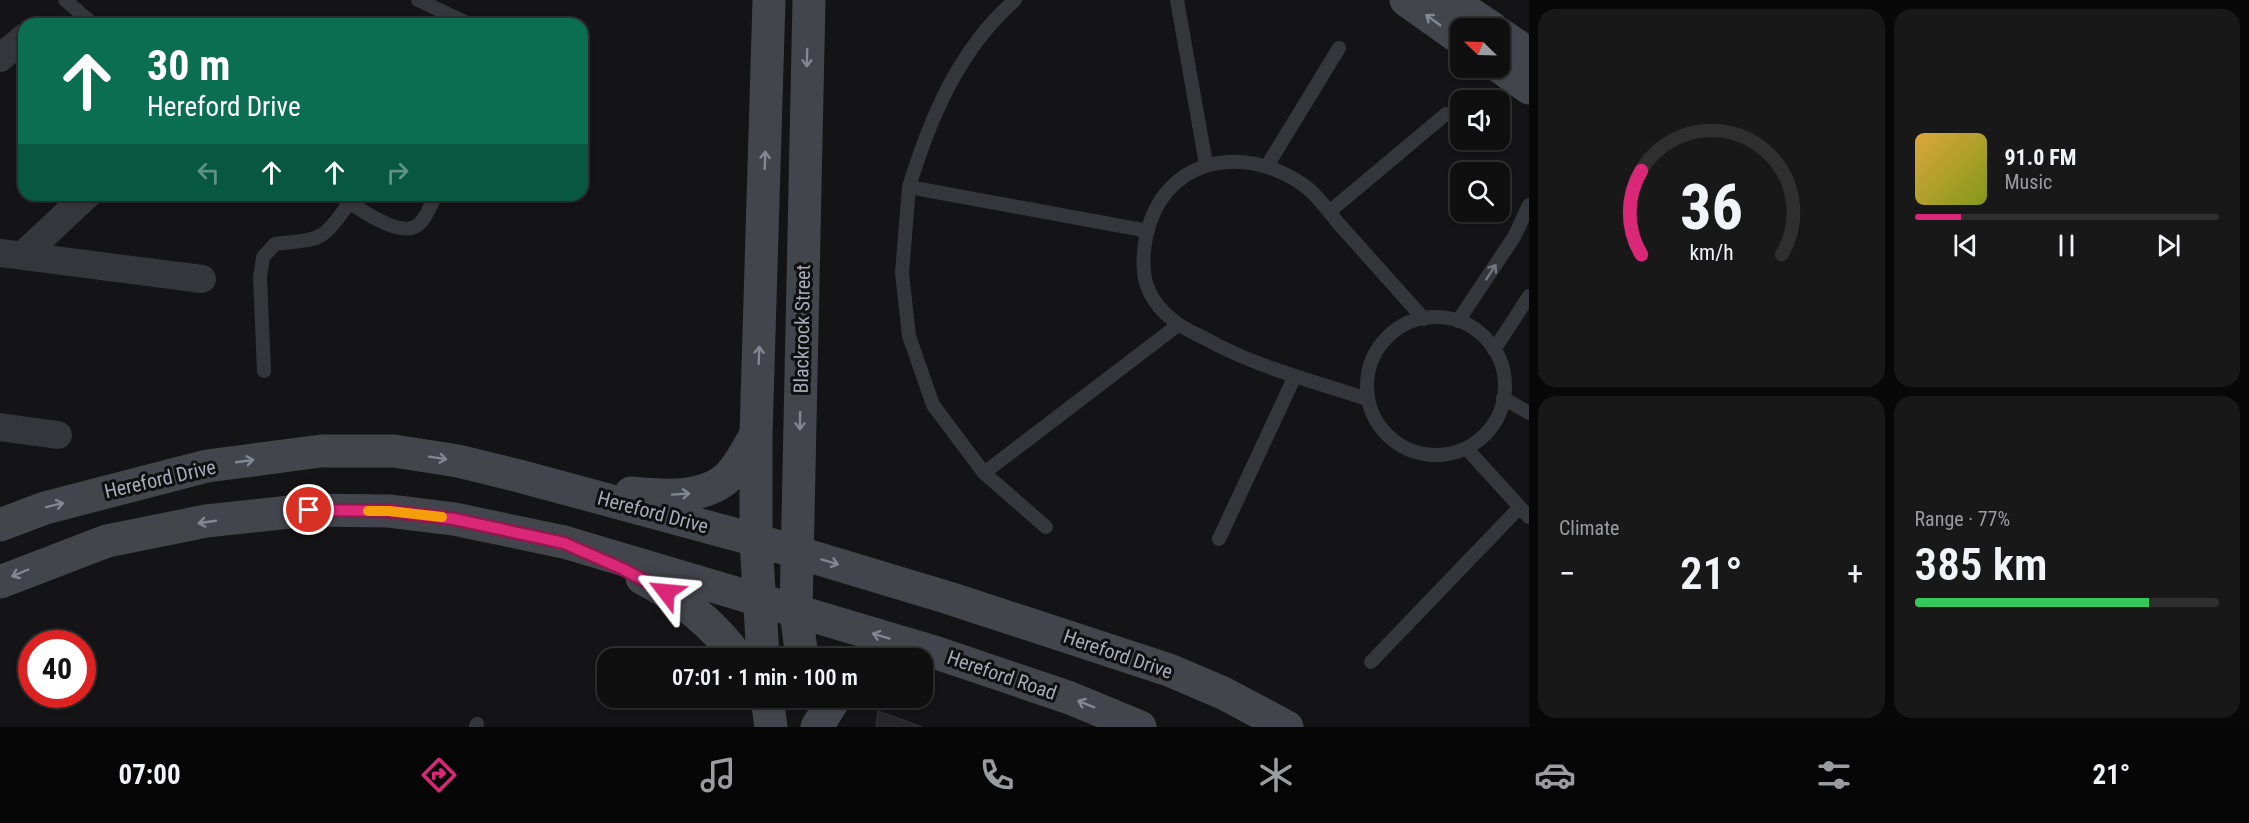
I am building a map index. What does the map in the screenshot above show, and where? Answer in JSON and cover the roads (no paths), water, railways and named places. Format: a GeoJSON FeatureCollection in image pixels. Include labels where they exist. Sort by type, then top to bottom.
{"type":"FeatureCollection","features":[{"type":"Feature","properties":{"kind":"street"},"geometry":{"type":"LineString","coordinates":[[762,648],[756,540],[756,434],[769,0]]}},
{"type":"Feature","properties":{"kind":"street","name":"Blackrock Street"},"geometry":{"type":"LineString","coordinates":[[801,648],[796,611],[808,0]]}},
{"type":"Feature","properties":{"kind":"street"},"geometry":{"type":"LineString","coordinates":[[1406,0],[1450,31]]}},
{"type":"Feature","properties":{"kind":"street"},"geometry":{"type":"LineString","coordinates":[[1450,0],[1477,18]]}},
{"type":"Feature","properties":{"kind":"street"},"geometry":{"type":"LineString","coordinates":[[1510,41],[1529,54]]}},
{"type":"Feature","properties":{"kind":"street"},"geometry":{"type":"LineString","coordinates":[[0,58],[18,43]]}},
{"type":"Feature","properties":{"kind":"street"},"geometry":{"type":"LineString","coordinates":[[1510,74],[1529,88]]}},
{"type":"Feature","properties":{"kind":"street"},"geometry":{"type":"LineString","coordinates":[[11,254],[79,201]]}},
{"type":"Feature","properties":{"kind":"street"},"geometry":{"type":"LineString","coordinates":[[11,254],[202,279]]}},
{"type":"Feature","properties":{"kind":"street"},"geometry":{"type":"LineString","coordinates":[[0,427],[58,435]]}},
{"type":"Feature","properties":{"kind":"street"},"geometry":{"type":"LineString","coordinates":[[519,476],[655,495],[698,492],[716,487],[730,475],[756,434]]}},
{"type":"Feature","properties":{"kind":"street","name":"Hereford Drive"},"geometry":{"type":"LineString","coordinates":[[0,525],[45,508],[207,466],[321,451],[394,451],[458,461],[797,552],[1169,670],[1223,693],[1287,727]]}},
{"type":"Feature","properties":{"kind":"street"},"geometry":{"type":"LineString","coordinates":[[0,582],[107,541],[206,521],[309,510],[389,511],[444,518],[564,543],[758,599]]}},
{"type":"Feature","properties":{"kind":"street"},"geometry":{"type":"LineString","coordinates":[[564,543],[633,574],[678,599],[716,629],[730,648]]}},
{"type":"Feature","properties":{"kind":"street","name":"Hereford Road"},"geometry":{"type":"LineString","coordinates":[[758,599],[897,648]]}},
{"type":"Feature","properties":{"kind":"street","name":"Hereford Road"},"geometry":{"type":"LineString","coordinates":[[933,660],[1070,698],[1140,727]]}},
{"type":"Feature","properties":{"kind":"street"},"geometry":{"type":"LineString","coordinates":[[808,708],[811,727]]}},
{"type":"Feature","properties":{"kind":"street"},"geometry":{"type":"LineString","coordinates":[[818,727],[829,708]]}},
{"type":"Feature","properties":{"kind":"lane"},"geometry":{"type":"LineString","coordinates":[[65,0],[86,18]]}},
{"type":"Feature","properties":{"kind":"lane"},"geometry":{"type":"LineString","coordinates":[[418,0],[444,18]]}},
{"type":"Feature","properties":{"kind":"lane"},"geometry":{"type":"LineString","coordinates":[[1015,0],[982,36],[948,85],[924,138],[909,187],[902,273],[909,336],[933,405],[984,473],[1046,527]]}},
{"type":"Feature","properties":{"kind":"lane"},"geometry":{"type":"LineString","coordinates":[[1177,0],[1206,164]]}},
{"type":"Feature","properties":{"kind":"lane"},"geometry":{"type":"LineString","coordinates":[[1267,166],[1339,48]]}},
{"type":"Feature","properties":{"kind":"lane"},"geometry":{"type":"LineString","coordinates":[[1329,212],[1446,114]]}},
{"type":"Feature","properties":{"kind":"lane"},"geometry":{"type":"LineString","coordinates":[[1367,399],[1233,354],[1178,325],[1158,305],[1144,283],[1142,261],[1156,206],[1169,188],[1206,164],[1244,162],[1267,166],[1303,184],[1424,319]]}},
{"type":"Feature","properties":{"kind":"lane"},"geometry":{"type":"LineString","coordinates":[[909,187],[1148,231]]}},
{"type":"Feature","properties":{"kind":"lane"},"geometry":{"type":"LineString","coordinates":[[264,370],[260,277],[263,257],[275,244],[315,240],[328,233],[349,201]]}},
{"type":"Feature","properties":{"kind":"lane"},"geometry":{"type":"LineString","coordinates":[[352,201],[396,228],[409,230],[419,224],[432,201]]}},
{"type":"Feature","properties":{"kind":"lane"},"geometry":{"type":"LineString","coordinates":[[1458,321],[1514,237],[1529,205]]}},
{"type":"Feature","properties":{"kind":"lane"},"geometry":{"type":"LineString","coordinates":[[1494,350],[1529,296]]}},
{"type":"Feature","properties":{"kind":"lane"},"geometry":{"type":"LineString","coordinates":[[1435,317],[1458,321],[1479,332],[1494,350],[1503,370],[1503,398],[1499,413],[1488,432],[1466,448],[1451,454],[1429,456],[1408,450],[1389,438],[1376,421],[1367,399],[1368,375],[1375,352],[1390,334],[1411,321],[1424,319],[1435,317]]}},
{"type":"Feature","properties":{"kind":"lane"},"geometry":{"type":"LineString","coordinates":[[984,473],[1178,325]]}},
{"type":"Feature","properties":{"kind":"lane"},"geometry":{"type":"LineString","coordinates":[[1219,538],[1295,376]]}},
{"type":"Feature","properties":{"kind":"lane"},"geometry":{"type":"LineString","coordinates":[[1503,398],[1529,413]]}},
{"type":"Feature","properties":{"kind":"lane"},"geometry":{"type":"LineString","coordinates":[[1371,662],[1524,512],[1466,448]]}}]}
